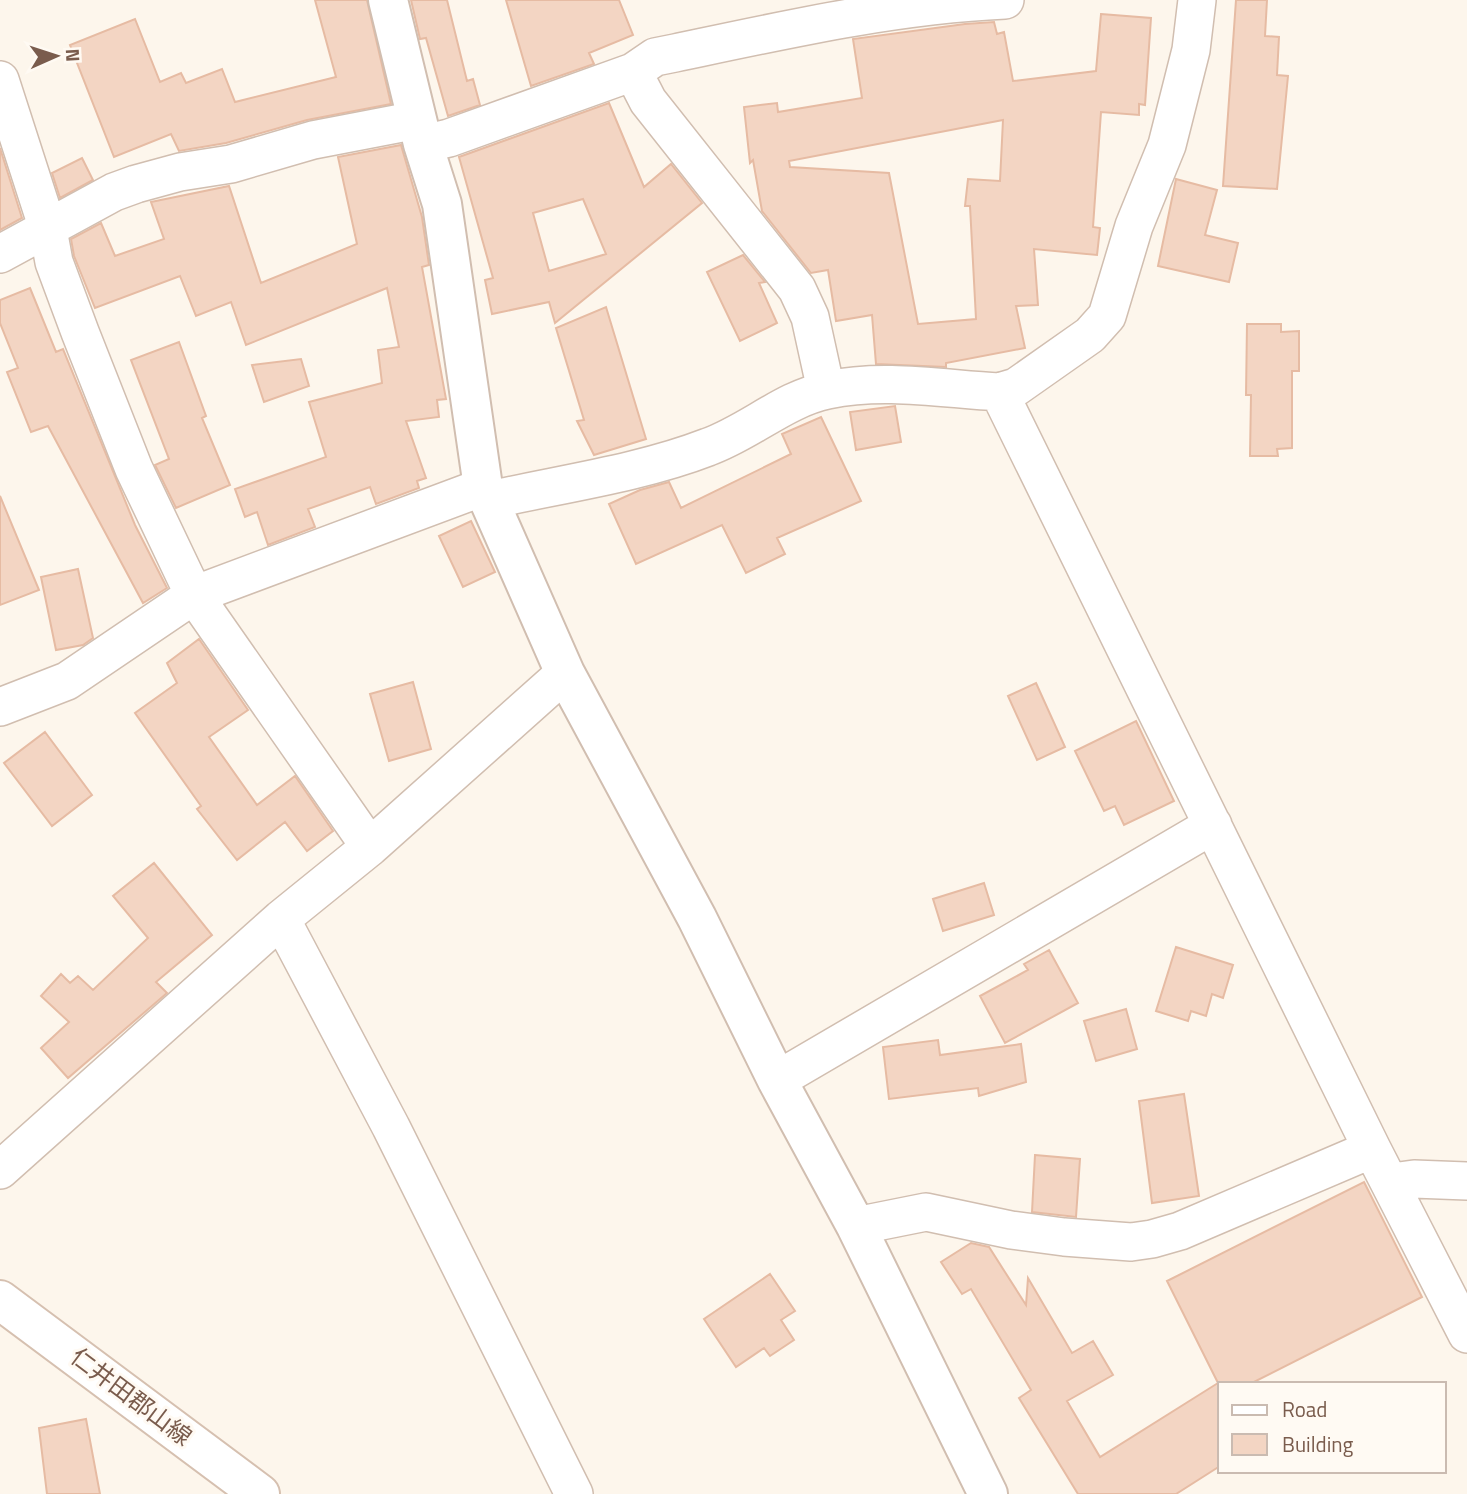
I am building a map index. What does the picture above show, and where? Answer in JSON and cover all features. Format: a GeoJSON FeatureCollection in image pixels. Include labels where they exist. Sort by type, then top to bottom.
{"type":"FeatureCollection","features":[{"type":"Feature","properties":{"kind":"street"},"geometry":{"type":"LineString","coordinates":[[388,0],[420,132],[442,204],[487,493],[565,673],[697,918],[777,1080],[856,1226],[988,1494]]}},
{"type":"Feature","properties":{"kind":"street"},"geometry":{"type":"LineString","coordinates":[[0,254],[114,192],[148,181],[231,164],[313,140],[420,132],[449,138],[633,72],[656,57],[675,52],[808,25],[951,1],[1005,0]]}},
{"type":"Feature","properties":{"kind":"street"},"geometry":{"type":"LineString","coordinates":[[0,707],[67,681],[194,595],[487,493],[693,453],[725,441],[804,397],[827,390],[879,384],[999,392],[1016,387],[1090,335],[1107,316],[1135,226],[1167,145],[1191,50],[1197,0]]}},
{"type":"Feature","properties":{"kind":"street"},"geometry":{"type":"LineString","coordinates":[[633,72],[648,101],[797,289],[810,317],[827,390]]}},
{"type":"Feature","properties":{"kind":"street"},"geometry":{"type":"LineString","coordinates":[[0,80],[48,229],[54,262],[89,357],[134,469],[194,595],[370,847]]}},
{"type":"Feature","properties":{"kind":"street"},"geometry":{"type":"LineString","coordinates":[[999,392],[1372,1149],[1392,1182],[1467,1334]]}},
{"type":"Feature","properties":{"kind":"street"},"geometry":{"type":"LineString","coordinates":[[0,1170],[281,919],[370,847],[565,673]]}},
{"type":"Feature","properties":{"kind":"street"},"geometry":{"type":"LineString","coordinates":[[777,1080],[1213,825]]}},
{"type":"Feature","properties":{"kind":"street"},"geometry":{"type":"LineString","coordinates":[[281,919],[391,1127],[574,1494]]}},
{"type":"Feature","properties":{"kind":"street"},"geometry":{"type":"LineString","coordinates":[[856,1226],[926,1212],[1045,1235],[1152,1240],[1180,1231],[1372,1149]]}},
{"type":"Feature","properties":{"kind":"street"},"geometry":{"type":"LineString","coordinates":[[1392,1182],[1414,1179],[1467,1181]]}},
{"type":"Feature","properties":{"kind":"street","name":"仁井田郡山線"},"geometry":{"type":"LineString","coordinates":[[0,1300],[260,1494]]}},
{"type":"Feature","properties":{"kind":"building"},"geometry":{"type":"Polygon","coordinates":[[[315,0],[367,0],[391,104],[307,120],[226,143],[179,151],[171,134],[114,157],[70,45],[135,19],[160,82],[181,73],[186,83],[222,69],[235,102],[336,77],[315,0]]]}},
{"type":"Feature","properties":{"kind":"building"},"geometry":{"type":"Polygon","coordinates":[[[411,0],[447,0],[467,81],[473,79],[480,105],[448,116],[426,38],[420,39],[411,0]]]}},
{"type":"Feature","properties":{"kind":"building"},"geometry":{"type":"Polygon","coordinates":[[[506,0],[619,0],[633,35],[589,53],[594,64],[531,86],[506,0]]]}},
{"type":"Feature","properties":{"kind":"building"},"geometry":{"type":"Polygon","coordinates":[[[1236,0],[1267,0],[1265,36],[1279,37],[1277,75],[1288,76],[1277,189],[1223,186],[1236,0]]]}},
{"type":"Feature","properties":{"kind":"building"},"geometry":{"type":"Polygon","coordinates":[[[1101,14],[1151,18],[1145,105],[1139,104],[1139,115],[1101,112],[1093,227],[1100,228],[1097,255],[1034,249],[1038,305],[1016,306],[1025,348],[946,363],[946,367],[876,364],[872,315],[836,321],[828,270],[811,273],[762,211],[753,160],[750,163],[744,107],[777,103],[778,112],[862,98],[853,39],[965,24],[994,22],[997,34],[1004,32],[1013,81],[1096,71],[1101,14]],[[1003,120],[789,161],[790,167],[889,173],[918,324],[976,319],[970,206],[965,206],[968,179],[1000,181],[1003,120]]]}},
{"type":"Feature","properties":{"kind":"building"},"geometry":{"type":"Polygon","coordinates":[[[609,103],[644,187],[671,164],[702,203],[555,323],[549,302],[492,314],[485,280],[493,278],[459,157],[609,103]],[[583,199],[533,213],[549,271],[606,254],[583,199]]]}},
{"type":"Feature","properties":{"kind":"building"},"geometry":{"type":"Polygon","coordinates":[[[401,145],[422,217],[429,265],[422,267],[446,399],[437,400],[439,417],[406,421],[426,478],[417,481],[419,488],[376,504],[370,487],[308,509],[315,527],[268,545],[257,512],[245,517],[235,489],[326,457],[309,402],[382,383],[378,350],[399,347],[387,288],[246,345],[231,302],[196,316],[180,276],[95,308],[74,256],[71,239],[101,223],[115,256],[164,239],[151,202],[229,186],[261,283],[357,244],[338,157],[401,145]]]}},
{"type":"Feature","properties":{"kind":"building"},"geometry":{"type":"Polygon","coordinates":[[[0,148],[22,218],[0,230],[0,148]]]}},
{"type":"Feature","properties":{"kind":"building"},"geometry":{"type":"Polygon","coordinates":[[[82,158],[93,180],[60,198],[52,173],[82,158]]]}},
{"type":"Feature","properties":{"kind":"building"},"geometry":{"type":"Polygon","coordinates":[[[1176,179],[1217,190],[1205,235],[1238,243],[1229,282],[1158,266],[1176,179]]]}},
{"type":"Feature","properties":{"kind":"building"},"geometry":{"type":"Polygon","coordinates":[[[743,255],[765,282],[759,283],[777,323],[740,341],[707,272],[743,255]]]}},
{"type":"Feature","properties":{"kind":"building"},"geometry":{"type":"Polygon","coordinates":[[[30,288],[56,352],[63,349],[135,525],[167,588],[143,603],[48,426],[31,432],[7,372],[18,368],[0,323],[0,300],[30,288]]]}},
{"type":"Feature","properties":{"kind":"building"},"geometry":{"type":"Polygon","coordinates":[[[606,307],[646,439],[594,455],[577,421],[584,420],[556,328],[606,307]]]}},
{"type":"Feature","properties":{"kind":"building"},"geometry":{"type":"Polygon","coordinates":[[[1247,324],[1281,324],[1281,332],[1299,331],[1299,371],[1292,371],[1292,448],[1277,449],[1278,456],[1250,456],[1251,395],[1246,395],[1247,324]]]}},
{"type":"Feature","properties":{"kind":"building"},"geometry":{"type":"Polygon","coordinates":[[[179,342],[206,416],[202,418],[230,485],[176,508],[155,465],[169,459],[131,360],[179,342]]]}},
{"type":"Feature","properties":{"kind":"building"},"geometry":{"type":"Polygon","coordinates":[[[301,359],[309,386],[264,402],[252,365],[301,359]]]}},
{"type":"Feature","properties":{"kind":"building"},"geometry":{"type":"Polygon","coordinates":[[[895,406],[901,442],[856,450],[850,412],[895,406]]]}},
{"type":"Feature","properties":{"kind":"building"},"geometry":{"type":"Polygon","coordinates":[[[821,417],[861,501],[777,538],[785,554],[746,573],[722,525],[636,564],[609,504],[640,490],[669,482],[681,508],[791,454],[782,434],[821,417]]]}},
{"type":"Feature","properties":{"kind":"building"},"geometry":{"type":"Polygon","coordinates":[[[0,496],[39,590],[0,605],[0,496]]]}},
{"type":"Feature","properties":{"kind":"building"},"geometry":{"type":"Polygon","coordinates":[[[471,521],[495,572],[463,587],[439,536],[471,521]]]}},
{"type":"Feature","properties":{"kind":"building"},"geometry":{"type":"Polygon","coordinates":[[[78,569],[93,638],[83,645],[56,650],[41,577],[78,569]]]}},
{"type":"Feature","properties":{"kind":"building"},"geometry":{"type":"Polygon","coordinates":[[[199,639],[248,710],[209,737],[257,805],[295,776],[333,831],[307,851],[285,822],[237,860],[197,809],[201,806],[135,713],[177,683],[167,663],[199,639]]]}},
{"type":"Feature","properties":{"kind":"building"},"geometry":{"type":"Polygon","coordinates":[[[413,682],[431,749],[389,761],[370,694],[413,682]]]}},
{"type":"Feature","properties":{"kind":"building"},"geometry":{"type":"Polygon","coordinates":[[[1036,683],[1065,747],[1037,760],[1008,696],[1036,683]]]}},
{"type":"Feature","properties":{"kind":"building"},"geometry":{"type":"Polygon","coordinates":[[[1136,721],[1174,801],[1124,825],[1115,806],[1104,811],[1075,751],[1136,721]]]}},
{"type":"Feature","properties":{"kind":"building"},"geometry":{"type":"Polygon","coordinates":[[[45,732],[92,795],[52,826],[4,763],[45,732]]]}},
{"type":"Feature","properties":{"kind":"building"},"geometry":{"type":"Polygon","coordinates":[[[154,863],[212,935],[156,982],[167,993],[68,1078],[41,1048],[69,1022],[41,996],[61,974],[70,983],[78,976],[93,990],[148,938],[113,896],[154,863]]]}},
{"type":"Feature","properties":{"kind":"building"},"geometry":{"type":"Polygon","coordinates":[[[984,883],[994,915],[943,931],[933,899],[984,883]]]}},
{"type":"Feature","properties":{"kind":"building"},"geometry":{"type":"Polygon","coordinates":[[[1176,947],[1233,965],[1223,998],[1212,994],[1206,1016],[1191,1011],[1188,1021],[1156,1011],[1176,947]]]}},
{"type":"Feature","properties":{"kind":"building"},"geometry":{"type":"Polygon","coordinates":[[[1049,950],[1078,1003],[1005,1043],[980,996],[1028,970],[1024,964],[1049,950]]]}},
{"type":"Feature","properties":{"kind":"building"},"geometry":{"type":"Polygon","coordinates":[[[1126,1009],[1137,1049],[1096,1061],[1084,1021],[1126,1009]]]}},
{"type":"Feature","properties":{"kind":"building"},"geometry":{"type":"Polygon","coordinates":[[[938,1040],[940,1055],[1021,1044],[1026,1082],[979,1096],[978,1088],[889,1099],[883,1047],[938,1040]]]}},
{"type":"Feature","properties":{"kind":"building"},"geometry":{"type":"Polygon","coordinates":[[[1184,1094],[1199,1196],[1152,1203],[1139,1101],[1184,1094]]]}},
{"type":"Feature","properties":{"kind":"building"},"geometry":{"type":"Polygon","coordinates":[[[1035,1155],[1080,1159],[1076,1217],[1032,1212],[1035,1155]]]}},
{"type":"Feature","properties":{"kind":"building"},"geometry":{"type":"Polygon","coordinates":[[[1364,1182],[1422,1297],[1254,1382],[1218,1383],[1167,1281],[1364,1182]]]}},
{"type":"Feature","properties":{"kind":"building"},"geometry":{"type":"Polygon","coordinates":[[[971,1243],[989,1247],[1026,1305],[1028,1278],[1072,1353],[1093,1341],[1113,1375],[1067,1401],[1100,1457],[1218,1383],[1218,1467],[1176,1494],[1078,1494],[1019,1398],[1031,1390],[971,1289],[962,1294],[941,1262],[971,1243]]]}},
{"type":"Feature","properties":{"kind":"building"},"geometry":{"type":"Polygon","coordinates":[[[770,1274],[795,1311],[781,1320],[794,1340],[770,1356],[764,1348],[736,1367],[704,1319],[770,1274]]]}},
{"type":"Feature","properties":{"kind":"building"},"geometry":{"type":"Polygon","coordinates":[[[86,1419],[100,1494],[47,1494],[39,1428],[86,1419]]]}}]}
